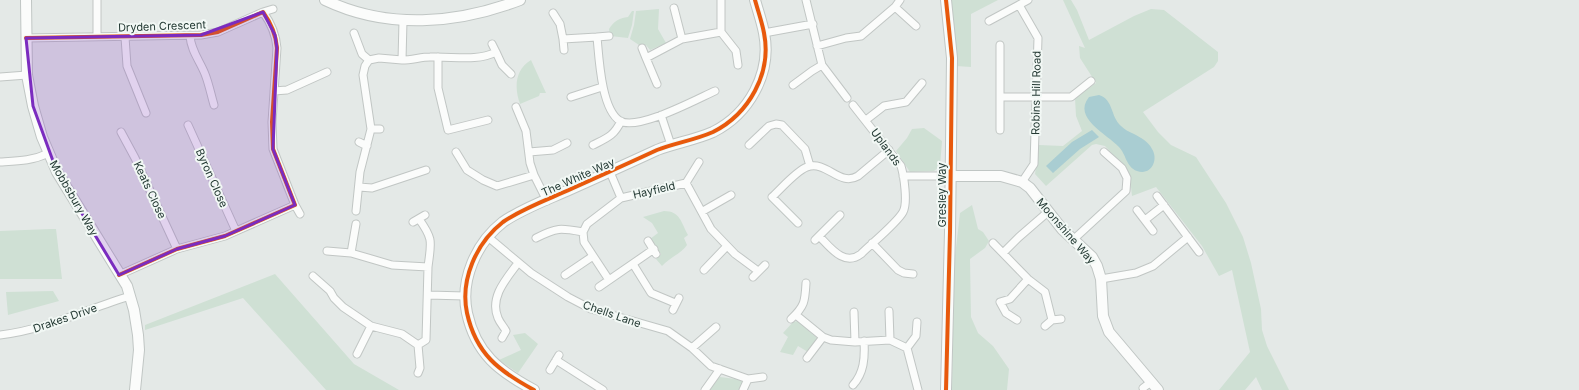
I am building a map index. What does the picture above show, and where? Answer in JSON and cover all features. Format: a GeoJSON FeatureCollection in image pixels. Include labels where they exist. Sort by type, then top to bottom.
{"type":"FeatureCollection","features":[{"type":"Feature","properties":{"kind":"street","name":"Mobbsbury Way"},"geometry":{"type":"LineString","coordinates":[[26,0],[27,75],[33,106],[57,172],[127,286],[138,330],[139,350],[135,390]]}},
{"type":"Feature","properties":{"kind":"street"},"geometry":{"type":"LineString","coordinates":[[96,0],[96,37]]}},
{"type":"Feature","properties":{"kind":"street"},"geometry":{"type":"LineString","coordinates":[[327,0],[358,12],[402,21],[435,21],[475,14],[520,0]]}},
{"type":"Feature","properties":{"kind":"street"},"geometry":{"type":"LineString","coordinates":[[721,0],[721,32],[736,51],[738,65]]}},
{"type":"Feature","properties":{"kind":"street","name":"The White Way"},"geometry":{"type":"LineString","coordinates":[[532,390],[498,367],[484,352],[474,336],[470,324],[465,296],[468,274],[479,248],[496,229],[510,218],[547,200],[672,145],[714,131],[727,123],[741,111],[758,88],[763,69],[765,47],[764,33],[755,0]]}},
{"type":"Feature","properties":{"kind":"street"},"geometry":{"type":"LineString","coordinates":[[806,0],[822,65],[847,98]]}},
{"type":"Feature","properties":{"kind":"street"},"geometry":{"type":"LineString","coordinates":[[817,46],[846,38],[861,36],[900,0]]}},
{"type":"Feature","properties":{"kind":"street","name":"Gresley Way"},"geometry":{"type":"LineString","coordinates":[[946,0],[952,58],[946,390]]}},
{"type":"Feature","properties":{"kind":"street"},"geometry":{"type":"LineString","coordinates":[[990,21],[1028,0]]}},
{"type":"Feature","properties":{"kind":"street","name":"Robins Hill Road"},"geometry":{"type":"LineString","coordinates":[[1019,5],[1038,38],[1034,164],[1022,182]]}},
{"type":"Feature","properties":{"kind":"street"},"geometry":{"type":"LineString","coordinates":[[895,6],[916,26]]}},
{"type":"Feature","properties":{"kind":"street"},"geometry":{"type":"LineString","coordinates":[[674,8],[682,39]]}},
{"type":"Feature","properties":{"kind":"street","name":"Dryden Crescent"},"geometry":{"type":"LineString","coordinates":[[26,38],[190,36],[218,32],[273,9]]}},
{"type":"Feature","properties":{"kind":"street"},"geometry":{"type":"LineString","coordinates":[[263,12],[268,19],[276,40],[272,122],[273,149],[300,214]]}},
{"type":"Feature","properties":{"kind":"street"},"geometry":{"type":"LineString","coordinates":[[553,13],[560,24],[564,50]]}},
{"type":"Feature","properties":{"kind":"street"},"geometry":{"type":"LineString","coordinates":[[402,21],[402,60]]}},
{"type":"Feature","properties":{"kind":"street"},"geometry":{"type":"LineString","coordinates":[[764,33],[813,24]]}},
{"type":"Feature","properties":{"kind":"street"},"geometry":{"type":"LineString","coordinates":[[646,58],[682,39],[721,32]]}},
{"type":"Feature","properties":{"kind":"street"},"geometry":{"type":"LineString","coordinates":[[354,33],[362,54],[369,60]]}},
{"type":"Feature","properties":{"kind":"street"},"geometry":{"type":"LineString","coordinates":[[190,36],[194,51],[205,74],[214,105]]}},
{"type":"Feature","properties":{"kind":"street"},"geometry":{"type":"LineString","coordinates":[[563,39],[609,36]]}},
{"type":"Feature","properties":{"kind":"street"},"geometry":{"type":"LineString","coordinates":[[125,37],[126,66],[146,113]]}},
{"type":"Feature","properties":{"kind":"street"},"geometry":{"type":"LineString","coordinates":[[596,37],[602,87],[613,113],[621,121],[627,123],[636,122],[661,115],[715,91]]}},
{"type":"Feature","properties":{"kind":"street"},"geometry":{"type":"LineString","coordinates":[[492,44],[502,65],[511,74]]}},
{"type":"Feature","properties":{"kind":"street"},"geometry":{"type":"LineString","coordinates":[[1000,44],[1000,130]]}},
{"type":"Feature","properties":{"kind":"street"},"geometry":{"type":"LineString","coordinates":[[642,48],[657,84]]}},
{"type":"Feature","properties":{"kind":"street"},"geometry":{"type":"LineString","coordinates":[[356,211],[360,172],[371,129],[363,75],[365,66],[369,60],[379,58],[412,60],[430,57],[479,58],[496,52]]}},
{"type":"Feature","properties":{"kind":"street"},"geometry":{"type":"LineString","coordinates":[[438,57],[438,88],[448,130],[488,120]]}},
{"type":"Feature","properties":{"kind":"street"},"geometry":{"type":"LineString","coordinates":[[793,85],[822,65]]}},
{"type":"Feature","properties":{"kind":"street"},"geometry":{"type":"LineString","coordinates":[[274,91],[287,90],[327,72]]}},
{"type":"Feature","properties":{"kind":"street"},"geometry":{"type":"LineString","coordinates":[[0,77],[27,75]]}},
{"type":"Feature","properties":{"kind":"street"},"geometry":{"type":"LineString","coordinates":[[1000,97],[1071,97],[1091,82]]}},
{"type":"Feature","properties":{"kind":"street","name":"Uplands"},"geometry":{"type":"LineString","coordinates":[[866,120],[884,106],[906,102],[919,93],[922,83]]}},
{"type":"Feature","properties":{"kind":"street"},"geometry":{"type":"LineString","coordinates":[[571,97],[602,87]]}},
{"type":"Feature","properties":{"kind":"street","name":"Uplands"},"geometry":{"type":"LineString","coordinates":[[840,215],[817,238],[838,255],[848,258],[858,256],[904,211],[904,176],[901,166],[853,105]]}},
{"type":"Feature","properties":{"kind":"street"},"geometry":{"type":"LineString","coordinates":[[516,107],[526,131],[534,175],[547,200]]}},
{"type":"Feature","properties":{"kind":"street"},"geometry":{"type":"LineString","coordinates":[[661,115],[672,145]]}},
{"type":"Feature","properties":{"kind":"street"},"geometry":{"type":"LineString","coordinates":[[593,145],[611,136],[616,131],[621,121]]}},
{"type":"Feature","properties":{"kind":"street"},"geometry":{"type":"LineString","coordinates":[[749,145],[769,126],[776,124],[782,126],[805,149],[810,166]]}},
{"type":"Feature","properties":{"kind":"street","name":"Byron Close"},"geometry":{"type":"LineString","coordinates":[[188,125],[236,231]]}},
{"type":"Feature","properties":{"kind":"street"},"geometry":{"type":"LineString","coordinates":[[371,129],[380,128]]}},
{"type":"Feature","properties":{"kind":"street","name":"Keats Close"},"geometry":{"type":"LineString","coordinates":[[121,132],[135,158],[177,249]]}},
{"type":"Feature","properties":{"kind":"street"},"geometry":{"type":"LineString","coordinates":[[359,142],[367,146]]}},
{"type":"Feature","properties":{"kind":"street"},"geometry":{"type":"LineString","coordinates":[[529,152],[554,152],[567,143]]}},
{"type":"Feature","properties":{"kind":"street"},"geometry":{"type":"LineString","coordinates":[[798,223],[772,197],[803,169],[810,166],[822,166],[842,178],[852,179],[858,176],[889,150]]}},
{"type":"Feature","properties":{"kind":"street"},"geometry":{"type":"LineString","coordinates":[[456,152],[468,170],[483,180],[497,186],[534,175]]}},
{"type":"Feature","properties":{"kind":"street"},"geometry":{"type":"LineString","coordinates":[[1074,239],[1126,191],[1127,178],[1122,168],[1104,152]]}},
{"type":"Feature","properties":{"kind":"street"},"geometry":{"type":"LineString","coordinates":[[0,162],[36,159],[49,153]]}},
{"type":"Feature","properties":{"kind":"street","name":"Hayfield"},"geometry":{"type":"LineString","coordinates":[[584,232],[590,221],[621,198],[686,183],[697,171],[699,162]]}},
{"type":"Feature","properties":{"kind":"street"},"geometry":{"type":"LineString","coordinates":[[359,187],[372,188],[426,170]]}},
{"type":"Feature","properties":{"kind":"street","name":"Hayfield"},"geometry":{"type":"LineString","coordinates":[[610,172],[621,198]]}},
{"type":"Feature","properties":{"kind":"street","name":"Uplands"},"geometry":{"type":"LineString","coordinates":[[904,176],[951,176]]}},
{"type":"Feature","properties":{"kind":"street","name":"Moonshine Way"},"geometry":{"type":"LineString","coordinates":[[951,176],[1001,176],[1022,182],[1030,188],[1062,229],[1092,257],[1097,266],[1101,279],[1103,316],[1109,332],[1155,386]]}},
{"type":"Feature","properties":{"kind":"street","name":"Hayfield"},"geometry":{"type":"LineString","coordinates":[[686,183],[703,211],[711,229],[735,254],[758,271]]}},
{"type":"Feature","properties":{"kind":"street"},"geometry":{"type":"LineString","coordinates":[[703,211],[725,196]]}},
{"type":"Feature","properties":{"kind":"street"},"geometry":{"type":"LineString","coordinates":[[1157,196],[1199,252]]}},
{"type":"Feature","properties":{"kind":"street"},"geometry":{"type":"LineString","coordinates":[[119,275],[177,249],[225,236],[295,205]]}},
{"type":"Feature","properties":{"kind":"street"},"geometry":{"type":"LineString","coordinates":[[1145,220],[1164,205]]}},
{"type":"Feature","properties":{"kind":"street"},"geometry":{"type":"LineString","coordinates":[[1137,210],[1153,231]]}},
{"type":"Feature","properties":{"kind":"street"},"geometry":{"type":"LineString","coordinates":[[1003,253],[1049,211]]}},
{"type":"Feature","properties":{"kind":"street"},"geometry":{"type":"LineString","coordinates":[[418,345],[426,340],[428,267],[431,240],[419,219]]}},
{"type":"Feature","properties":{"kind":"street"},"geometry":{"type":"LineString","coordinates":[[351,253],[356,224]]}},
{"type":"Feature","properties":{"kind":"street"},"geometry":{"type":"LineString","coordinates":[[536,238],[555,229],[584,232],[583,240],[609,280]]}},
{"type":"Feature","properties":{"kind":"street","name":"Chells Lane"},"geometry":{"type":"LineString","coordinates":[[488,237],[518,263],[568,297],[591,309],[668,331],[692,348],[711,366],[748,379],[763,377]]}},
{"type":"Feature","properties":{"kind":"street"},"geometry":{"type":"LineString","coordinates":[[1101,279],[1136,273],[1154,266],[1188,237]]}},
{"type":"Feature","properties":{"kind":"street"},"geometry":{"type":"LineString","coordinates":[[599,287],[632,264],[655,251],[648,241]]}},
{"type":"Feature","properties":{"kind":"street"},"geometry":{"type":"LineString","coordinates":[[872,243],[898,270],[902,273],[912,274]]}},
{"type":"Feature","properties":{"kind":"street"},"geometry":{"type":"LineString","coordinates":[[993,244],[1028,278],[1045,292],[1052,320]]}},
{"type":"Feature","properties":{"kind":"street"},"geometry":{"type":"LineString","coordinates":[[705,264],[727,246]]}},
{"type":"Feature","properties":{"kind":"street"},"geometry":{"type":"LineString","coordinates":[[327,251],[351,253],[392,265],[428,267]]}},
{"type":"Feature","properties":{"kind":"street"},"geometry":{"type":"LineString","coordinates":[[565,276],[593,256]]}},
{"type":"Feature","properties":{"kind":"street"},"geometry":{"type":"LineString","coordinates":[[502,338],[506,332],[498,317],[496,305],[502,284],[518,263]]}},
{"type":"Feature","properties":{"kind":"street"},"geometry":{"type":"LineString","coordinates":[[632,264],[651,293],[676,303]]}},
{"type":"Feature","properties":{"kind":"street"},"geometry":{"type":"LineString","coordinates":[[753,277],[765,265]]}},
{"type":"Feature","properties":{"kind":"street"},"geometry":{"type":"LineString","coordinates":[[313,276],[330,291],[334,298],[343,307],[371,326],[402,334],[418,345]]}},
{"type":"Feature","properties":{"kind":"street"},"geometry":{"type":"LineString","coordinates":[[1017,320],[1006,313],[1000,302],[1010,299],[1028,278]]}},
{"type":"Feature","properties":{"kind":"street"},"geometry":{"type":"LineString","coordinates":[[806,283],[806,300],[794,317],[823,337],[831,340],[855,342],[890,340],[907,348]]}},
{"type":"Feature","properties":{"kind":"street"},"geometry":{"type":"LineString","coordinates":[[428,295],[465,296]]}},
{"type":"Feature","properties":{"kind":"street","name":"Drakes Drive"},"geometry":{"type":"LineString","coordinates":[[0,335],[20,333],[45,326],[98,306],[130,296]]}},
{"type":"Feature","properties":{"kind":"street"},"geometry":{"type":"LineString","coordinates":[[889,311],[890,340]]}},
{"type":"Feature","properties":{"kind":"street"},"geometry":{"type":"LineString","coordinates":[[854,312],[855,342]]}},
{"type":"Feature","properties":{"kind":"street"},"geometry":{"type":"LineString","coordinates":[[1045,326],[1052,320],[1061,319]]}},
{"type":"Feature","properties":{"kind":"street"},"geometry":{"type":"LineString","coordinates":[[907,348],[916,336],[917,322]]}},
{"type":"Feature","properties":{"kind":"street"},"geometry":{"type":"LineString","coordinates":[[357,354],[371,326]]}},
{"type":"Feature","properties":{"kind":"street"},"geometry":{"type":"LineString","coordinates":[[692,348],[716,327]]}},
{"type":"Feature","properties":{"kind":"street"},"geometry":{"type":"LineString","coordinates":[[808,358],[823,337]]}},
{"type":"Feature","properties":{"kind":"street"},"geometry":{"type":"LineString","coordinates":[[853,385],[862,380],[865,361],[864,342]]}},
{"type":"Feature","properties":{"kind":"street"},"geometry":{"type":"LineString","coordinates":[[418,345],[420,368],[418,373]]}},
{"type":"Feature","properties":{"kind":"street"},"geometry":{"type":"LineString","coordinates":[[907,348],[918,390]]}},
{"type":"Feature","properties":{"kind":"street"},"geometry":{"type":"LineString","coordinates":[[550,370],[558,357],[603,390]]}},
{"type":"Feature","properties":{"kind":"street"},"geometry":{"type":"LineString","coordinates":[[705,390],[720,369]]}},
{"type":"Feature","properties":{"kind":"street"},"geometry":{"type":"LineString","coordinates":[[743,390],[748,379]]}},
{"type":"Feature","properties":{"kind":"street"},"geometry":{"type":"LineString","coordinates":[[1143,388],[1155,386]]}},
{"type":"Feature","properties":{"kind":"highlighted area"},"geometry":{"type":"Polygon","coordinates":[[[263,12],[275,35],[277,48],[273,149],[295,205],[225,236],[177,249],[119,275],[57,172],[33,106],[26,38],[201,35],[263,12]]]}},
{"type":"Feature","properties":{"kind":"green space"},"geometry":{"type":"Polygon","coordinates":[[[951,0],[998,0],[971,14],[971,67],[956,66],[951,0]]]}},
{"type":"Feature","properties":{"kind":"green space"},"geometry":{"type":"Polygon","coordinates":[[[1063,0],[1071,0],[1077,10],[1089,40],[1134,16],[1151,9],[1164,10],[1218,52],[1218,61],[1214,67],[1143,112],[1158,132],[1171,145],[1196,157],[1226,203],[1243,237],[1251,263],[1261,309],[1262,330],[1267,346],[1289,390],[1262,390],[1256,377],[1245,390],[1219,390],[1250,352],[1232,270],[1219,276],[1202,246],[1156,187],[1132,196],[1130,178],[1124,167],[1105,146],[1096,144],[1092,145],[1046,186],[1035,174],[1039,145],[1063,146],[1082,131],[1076,116],[1075,98],[1096,83],[1080,58],[1079,46],[1085,48],[1063,0]]]}},
{"type":"Feature","properties":{"kind":"green space"},"geometry":{"type":"Polygon","coordinates":[[[659,9],[658,29],[666,43],[650,50],[646,45],[642,47],[630,39],[636,11],[659,9]]]}},
{"type":"Feature","properties":{"kind":"green space"},"geometry":{"type":"Polygon","coordinates":[[[632,11],[634,11],[632,25],[628,38],[610,36],[609,29],[613,24],[619,19],[628,17],[632,11]]]}},
{"type":"Feature","properties":{"kind":"green space"},"geometry":{"type":"Polygon","coordinates":[[[531,60],[546,93],[540,93],[539,96],[520,104],[517,91],[517,79],[522,69],[531,60]]]}},
{"type":"Feature","properties":{"kind":"green space"},"geometry":{"type":"Polygon","coordinates":[[[924,128],[942,141],[940,166],[934,171],[910,172],[896,151],[907,138],[912,129],[924,128]]]}},
{"type":"Feature","properties":{"kind":"green space"},"geometry":{"type":"Polygon","coordinates":[[[972,205],[978,229],[983,232],[989,241],[985,248],[970,259],[971,317],[978,333],[993,346],[1009,369],[1007,390],[952,390],[954,265],[960,213],[972,205]]]}},
{"type":"Feature","properties":{"kind":"green space"},"geometry":{"type":"Polygon","coordinates":[[[669,211],[677,215],[688,235],[684,238],[687,245],[685,248],[662,266],[656,259],[661,254],[650,239],[658,233],[652,223],[643,217],[669,211]]]}},
{"type":"Feature","properties":{"kind":"green space"},"geometry":{"type":"Polygon","coordinates":[[[56,229],[62,279],[0,279],[0,231],[56,229]]]}},
{"type":"Feature","properties":{"kind":"green space"},"geometry":{"type":"Polygon","coordinates":[[[275,274],[354,364],[399,390],[326,390],[243,298],[145,330],[145,325],[275,274]]]}},
{"type":"Feature","properties":{"kind":"green space"},"geometry":{"type":"Polygon","coordinates":[[[53,291],[59,301],[8,315],[6,292],[53,291]]]}},
{"type":"Feature","properties":{"kind":"green space"},"geometry":{"type":"Polygon","coordinates":[[[798,321],[817,338],[808,352],[798,346],[793,355],[780,352],[788,337],[783,333],[793,322],[798,321]]]}},
{"type":"Feature","properties":{"kind":"green space"},"geometry":{"type":"Polygon","coordinates":[[[525,333],[538,344],[518,373],[499,360],[521,350],[513,335],[525,333]]]}},
{"type":"Feature","properties":{"kind":"green space"},"geometry":{"type":"Polygon","coordinates":[[[720,377],[744,380],[742,390],[708,390],[716,378],[720,377]]]}},
{"type":"Feature","properties":{"kind":"water"},"geometry":{"type":"Polygon","coordinates":[[[1099,95],[1104,97],[1110,104],[1115,118],[1121,126],[1151,146],[1155,158],[1150,169],[1142,172],[1133,169],[1119,147],[1088,119],[1085,112],[1085,105],[1089,97],[1099,95]]]}},
{"type":"Feature","properties":{"kind":"water"},"geometry":{"type":"Polygon","coordinates":[[[1092,130],[1099,137],[1080,149],[1053,173],[1046,166],[1072,142],[1092,130]]]}},
{"type":"Feature","properties":{"kind":"cycle path"},"geometry":{"type":"LineString","coordinates":[[534,390],[510,376],[500,368],[491,360],[476,340],[467,313],[465,300],[468,275],[478,251],[493,231],[503,222],[519,212],[657,150],[713,132],[737,115],[755,91],[761,77],[764,63],[766,48],[764,33],[755,0]]}},
{"type":"Feature","properties":{"kind":"cycle path"},"geometry":{"type":"LineString","coordinates":[[946,0],[952,58],[946,390]]}},
{"type":"Feature","properties":{"kind":"cycle path"},"geometry":{"type":"LineString","coordinates":[[26,38],[201,35],[218,32],[263,12],[273,29],[277,48],[272,122],[273,149],[295,205],[225,236],[177,249],[119,275]]}}]}
